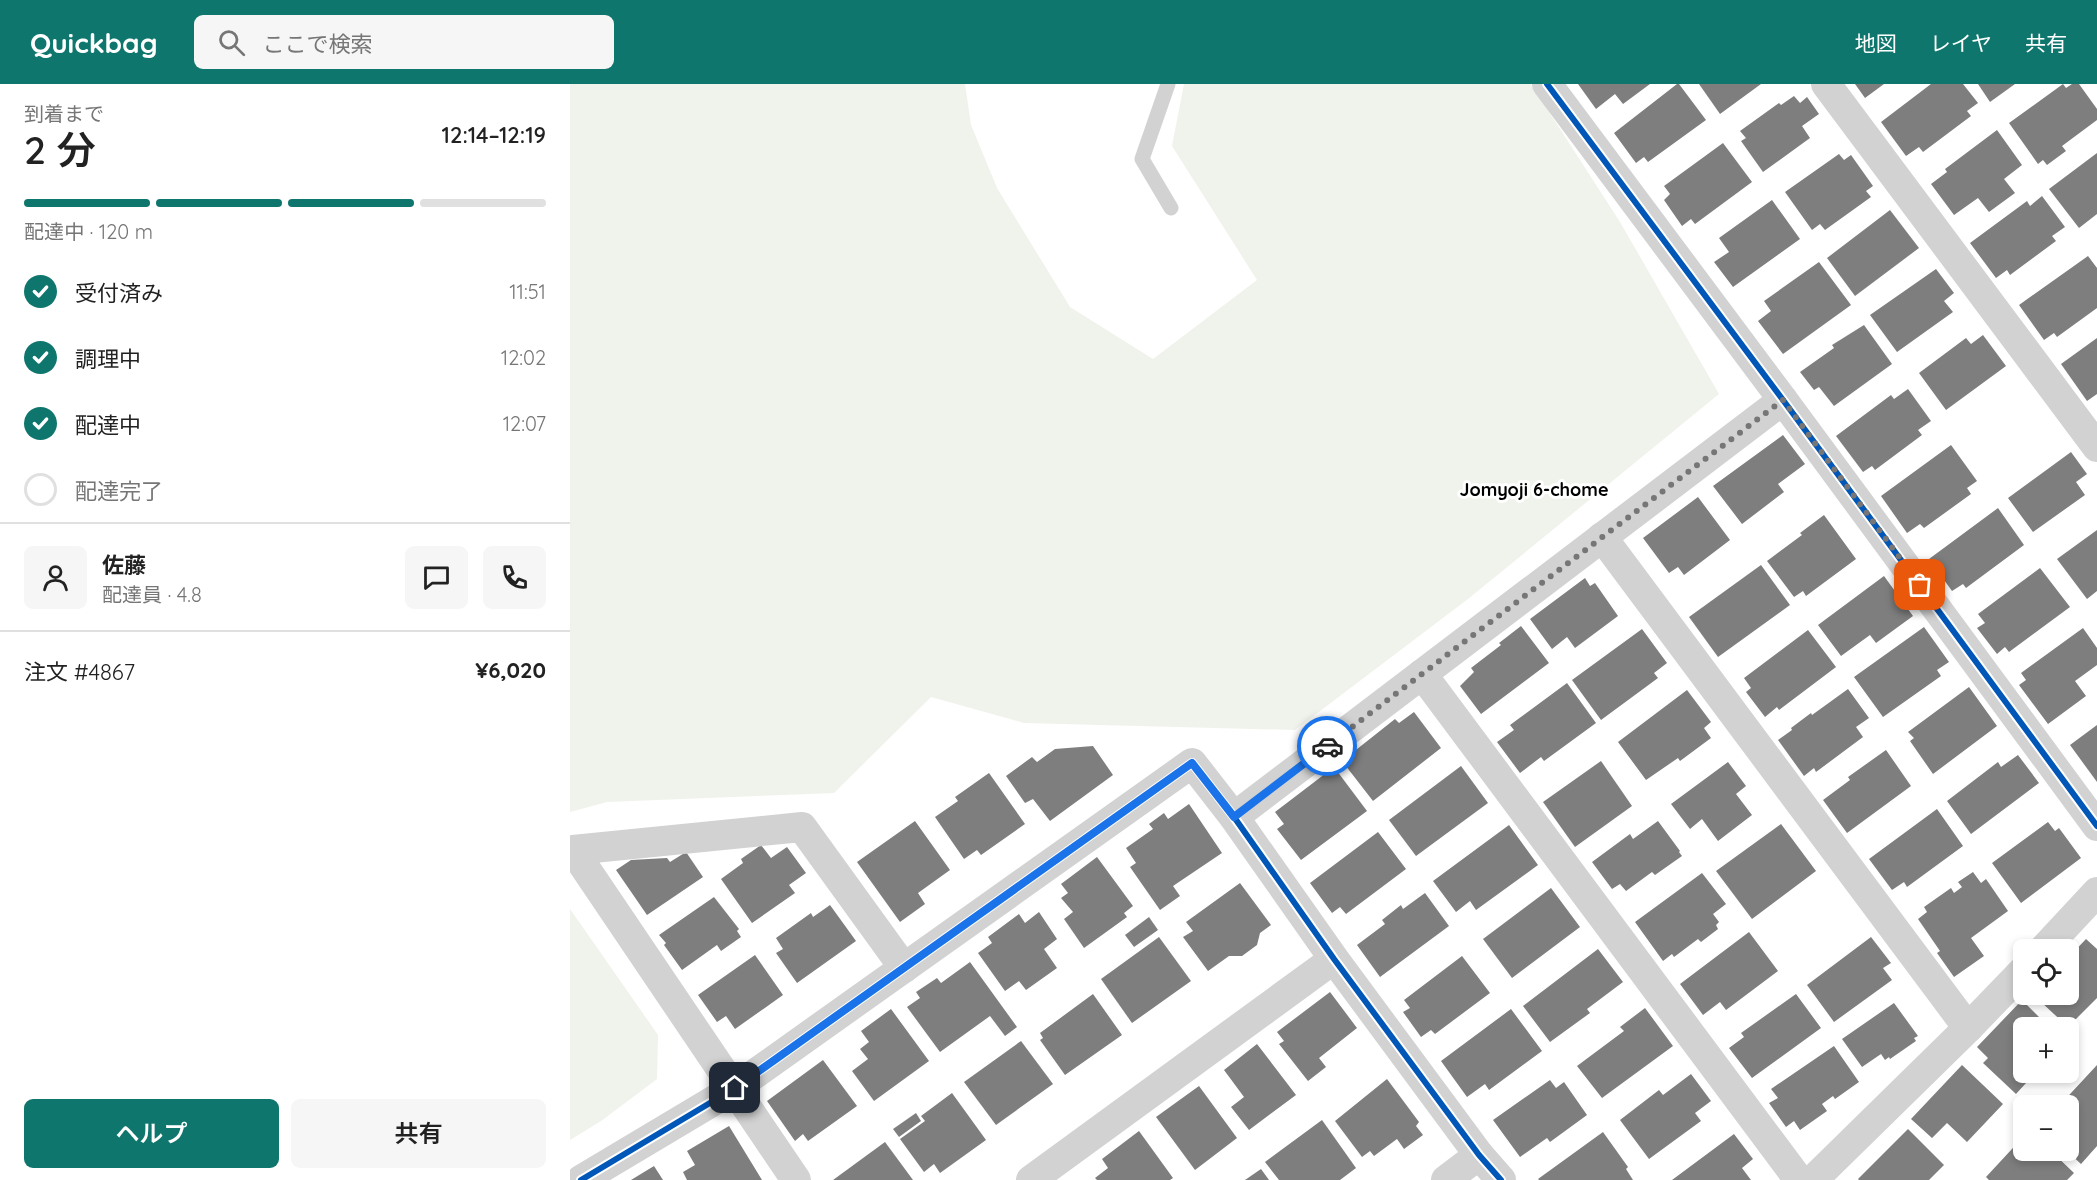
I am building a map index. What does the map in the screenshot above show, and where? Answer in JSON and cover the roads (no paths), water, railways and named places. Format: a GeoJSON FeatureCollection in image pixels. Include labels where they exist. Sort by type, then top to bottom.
{"type":"FeatureCollection","features":[{"type":"Feature","properties":{"kind":"street"},"geometry":{"type":"LineString","coordinates":[[1547,84],[2097,826]]}},
{"type":"Feature","properties":{"kind":"street"},"geometry":{"type":"LineString","coordinates":[[1826,84],[2097,447]]}},
{"type":"Feature","properties":{"kind":"street"},"geometry":{"type":"LineString","coordinates":[[1234,817],[1783,400]]}},
{"type":"Feature","properties":{"kind":"street"},"geometry":{"type":"LineString","coordinates":[[1602,537],[1968,1028]]}},
{"type":"Feature","properties":{"kind":"street"},"geometry":{"type":"LineString","coordinates":[[1422,674],[1799,1180]]}},
{"type":"Feature","properties":{"kind":"street"},"geometry":{"type":"LineString","coordinates":[[581,1180],[735,1088],[1192,763],[1234,817],[1334,959],[1479,1155],[1501,1180]]}},
{"type":"Feature","properties":{"kind":"street"},"geometry":{"type":"LineString","coordinates":[[796,1180],[573,850],[802,827],[904,968]]}},
{"type":"Feature","properties":{"kind":"street"},"geometry":{"type":"LineString","coordinates":[[2053,939],[2097,892]]}},
{"type":"Feature","properties":{"kind":"street"},"geometry":{"type":"LineString","coordinates":[[1031,1180],[1334,959]]}},
{"type":"Feature","properties":{"kind":"street"},"geometry":{"type":"LineString","coordinates":[[1813,1180],[2013,981]]}},
{"type":"Feature","properties":{"kind":"street"},"geometry":{"type":"LineString","coordinates":[[1446,1180],[1479,1155]]}},
{"type":"Feature","properties":{"kind":"lane"},"geometry":{"type":"LineString","coordinates":[[1168,84],[1142,159],[1171,208]]}},
{"type":"Feature","properties":{"kind":"district","name":"Jomyoji 6-chome"},"geometry":{"type":"Point","coordinates":[1534,490]}}]}
